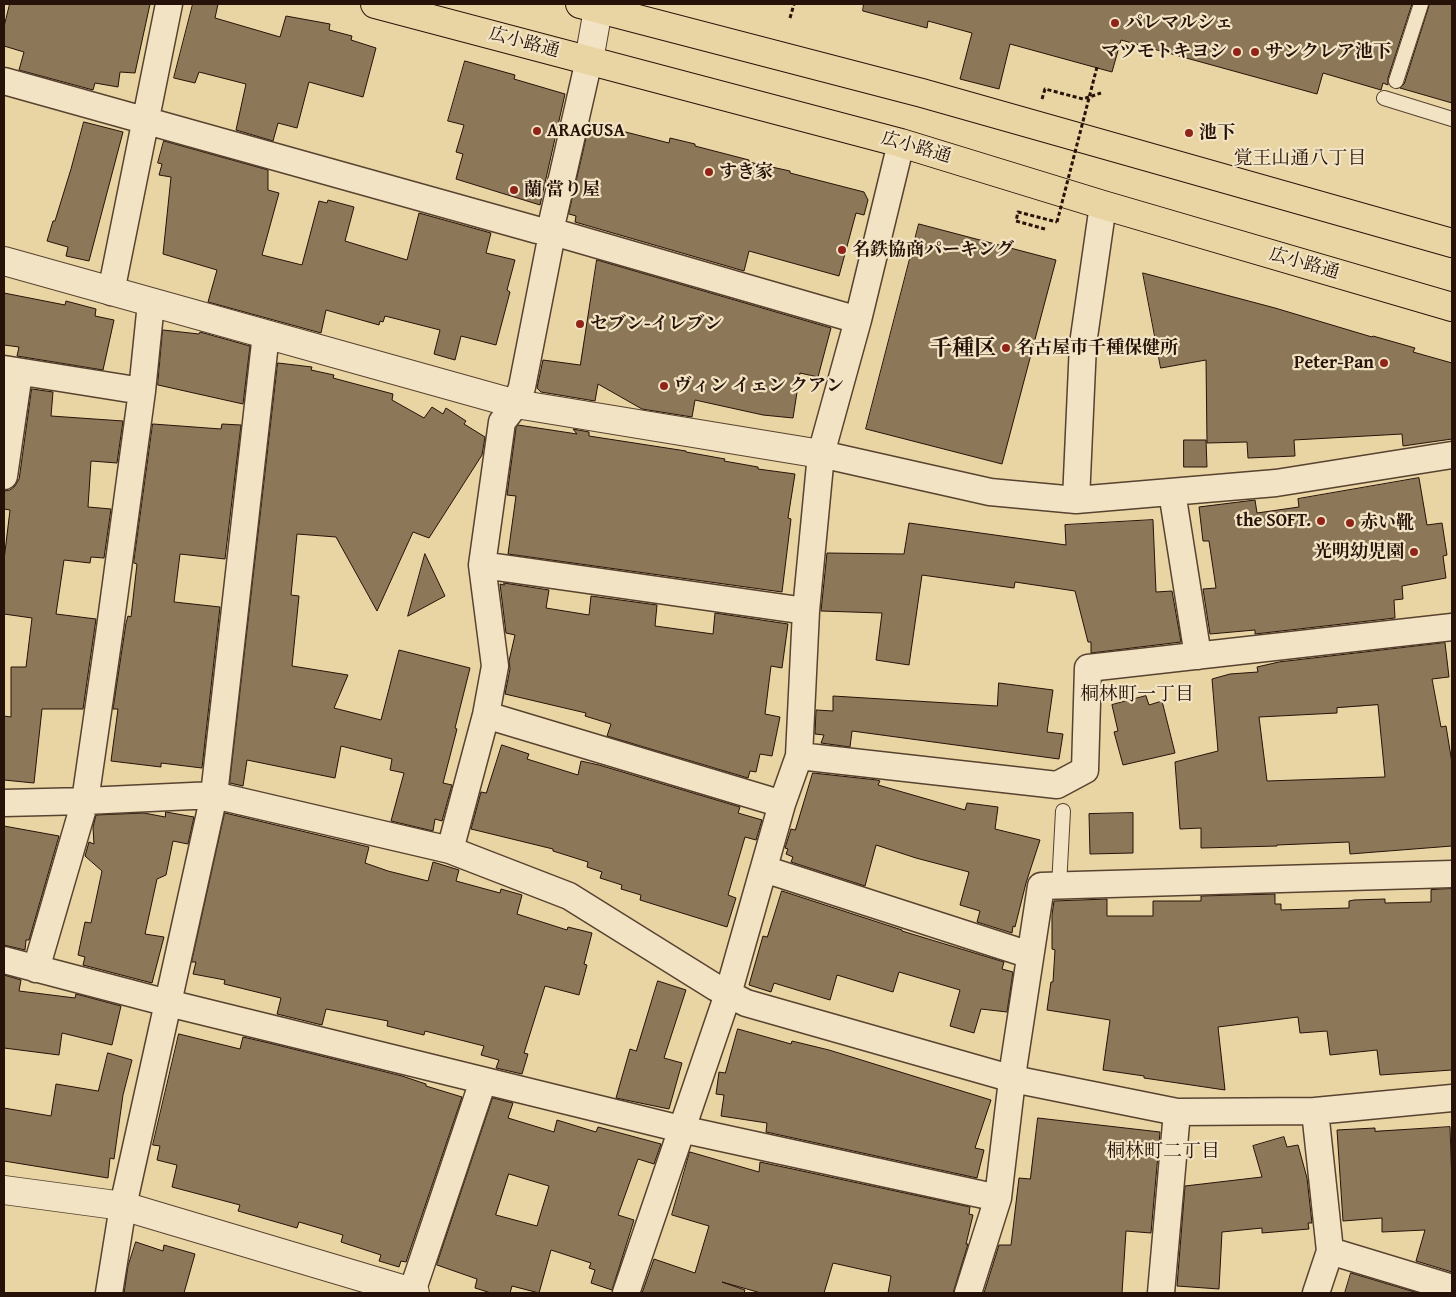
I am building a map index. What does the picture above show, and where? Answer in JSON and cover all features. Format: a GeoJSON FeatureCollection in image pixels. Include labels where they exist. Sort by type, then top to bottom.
{"type":"FeatureCollection","features":[{"type":"Feature","properties":{"kind":"main road","name":"広小路通"},"geometry":{"type":"LineString","coordinates":[[375,4],[902,143],[1103,205],[1452,307]]}},
{"type":"Feature","properties":{"kind":"main road"},"geometry":{"type":"LineString","coordinates":[[592,5],[922,93],[1452,243]]}},
{"type":"Feature","properties":{"kind":"street"},"geometry":{"type":"LineString","coordinates":[[111,292],[168,4]]}},
{"type":"Feature","properties":{"kind":"street"},"geometry":{"type":"LineString","coordinates":[[450,850],[486,715],[495,666],[482,565],[502,422],[516,404],[522,387],[550,244],[550,231],[589,60],[592,5]]}},
{"type":"Feature","properties":{"kind":"street"},"geometry":{"type":"LineString","coordinates":[[4,80],[537,230],[550,231],[858,320]]}},
{"type":"Feature","properties":{"kind":"street"},"geometry":{"type":"LineString","coordinates":[[626,1293],[728,994],[782,804],[799,756],[806,611],[821,454],[858,320],[902,143]]}},
{"type":"Feature","properties":{"kind":"street"},"geometry":{"type":"LineString","coordinates":[[1076,500],[1083,344],[1103,205]]}},
{"type":"Feature","properties":{"kind":"street"},"geometry":{"type":"LineString","coordinates":[[4,261],[516,404],[821,454],[990,492],[1076,500],[1276,483],[1452,455]]}},
{"type":"Feature","properties":{"kind":"street"},"geometry":{"type":"LineString","coordinates":[[36,969],[85,801],[142,391],[151,302]]}},
{"type":"Feature","properties":{"kind":"street"},"geometry":{"type":"LineString","coordinates":[[109,1293],[123,1206],[129,1186],[214,795],[266,334]]}},
{"type":"Feature","properties":{"kind":"street"},"geometry":{"type":"LineString","coordinates":[[4,476],[11,371],[142,391]]}},
{"type":"Feature","properties":{"kind":"street"},"geometry":{"type":"LineString","coordinates":[[1172,492],[1198,656]]}},
{"type":"Feature","properties":{"kind":"street"},"geometry":{"type":"LineString","coordinates":[[482,565],[806,611]]}},
{"type":"Feature","properties":{"kind":"street"},"geometry":{"type":"LineString","coordinates":[[799,756],[1056,785],[1085,770],[1088,668],[1452,627]]}},
{"type":"Feature","properties":{"kind":"street"},"geometry":{"type":"LineString","coordinates":[[486,715],[782,804]]}},
{"type":"Feature","properties":{"kind":"street"},"geometry":{"type":"LineString","coordinates":[[4,803],[214,795],[450,850],[569,896],[728,994],[746,1003],[1013,1079],[1177,1112],[1316,1111],[1452,1098]]}},
{"type":"Feature","properties":{"kind":"street"},"geometry":{"type":"LineString","coordinates":[[764,869],[1030,955]]}},
{"type":"Feature","properties":{"kind":"street"},"geometry":{"type":"LineString","coordinates":[[968,1293],[998,1198],[1014,1063],[1041,886],[1452,874]]}},
{"type":"Feature","properties":{"kind":"street"},"geometry":{"type":"LineString","coordinates":[[4,960],[168,1003],[681,1129],[998,1198]]}},
{"type":"Feature","properties":{"kind":"street"},"geometry":{"type":"LineString","coordinates":[[4,1190],[123,1206],[402,1291],[483,1081]]}},
{"type":"Feature","properties":{"kind":"street"},"geometry":{"type":"LineString","coordinates":[[1316,1111],[1330,1251],[1316,1293]]}},
{"type":"Feature","properties":{"kind":"street"},"geometry":{"type":"LineString","coordinates":[[1161,1293],[1177,1112]]}},
{"type":"Feature","properties":{"kind":"street"},"geometry":{"type":"LineString","coordinates":[[1330,1251],[1452,1288]]}},
{"type":"Feature","properties":{"kind":"lane"},"geometry":{"type":"LineString","coordinates":[[1396,81],[1421,4]]}},
{"type":"Feature","properties":{"kind":"lane"},"geometry":{"type":"LineString","coordinates":[[1384,98],[1452,119]]}},
{"type":"Feature","properties":{"kind":"lane"},"geometry":{"type":"LineString","coordinates":[[1060,886],[1063,811]]}},
{"type":"Feature","properties":{"kind":"path"},"geometry":{"type":"LineString","coordinates":[[790,18],[794,4]]}},
{"type":"Feature","properties":{"kind":"path"},"geometry":{"type":"LineString","coordinates":[[1045,229],[1016,222],[1018,212],[1056,222],[1097,67]]}},
{"type":"Feature","properties":{"kind":"path"},"geometry":{"type":"LineString","coordinates":[[1041,102],[1045,89],[1083,99],[1101,93]]}},
{"type":"Feature","properties":{"kind":"path"},"geometry":{"type":"LineString","coordinates":[[1076,111],[1085,113]]}},
{"type":"Feature","properties":{"kind":"building"},"geometry":{"type":"Polygon","coordinates":[[[10,4],[150,4],[135,73],[120,72],[118,87],[95,83],[93,90],[19,70],[24,52],[4,46],[4,27],[10,4]]]}},
{"type":"Feature","properties":{"kind":"building"},"geometry":{"type":"Polygon","coordinates":[[[193,4],[218,4],[215,18],[280,37],[286,16],[330,24],[329,30],[352,36],[351,40],[376,48],[363,97],[309,82],[297,128],[278,123],[273,141],[236,130],[246,84],[199,72],[195,83],[174,78],[193,4]]]}},
{"type":"Feature","properties":{"kind":"building","name":"サンクレア池下"},"geometry":{"type":"Polygon","coordinates":[[[864,4],[1412,4],[1388,78],[1388,85],[1383,83],[1381,90],[1323,73],[1317,94],[1121,40],[1112,72],[1010,44],[999,89],[960,79],[972,33],[928,21],[927,28],[863,11],[864,4]]]}},
{"type":"Feature","properties":{"kind":"building"},"geometry":{"type":"Polygon","coordinates":[[[1430,4],[1452,4],[1452,103],[1400,88],[1404,84],[1430,4]]]}},
{"type":"Feature","properties":{"kind":"building"},"geometry":{"type":"Polygon","coordinates":[[[465,61],[515,75],[514,79],[565,94],[540,205],[456,179],[463,154],[456,152],[464,125],[448,121],[465,61]]]}},
{"type":"Feature","properties":{"kind":"building"},"geometry":{"type":"Polygon","coordinates":[[[84,122],[123,132],[89,261],[66,256],[68,247],[47,241],[53,221],[55,221],[84,122]]]}},
{"type":"Feature","properties":{"kind":"building"},"geometry":{"type":"Polygon","coordinates":[[[590,123],[669,143],[670,138],[695,144],[695,146],[749,160],[749,162],[790,171],[790,173],[864,192],[868,200],[864,215],[856,213],[839,276],[749,251],[744,271],[575,222],[576,216],[569,214],[590,123]]]}},
{"type":"Feature","properties":{"kind":"building"},"geometry":{"type":"Polygon","coordinates":[[[164,141],[268,170],[268,190],[279,193],[262,255],[302,265],[319,201],[327,203],[328,200],[354,207],[345,241],[407,260],[419,213],[491,233],[486,253],[515,260],[507,290],[510,292],[496,345],[461,336],[455,360],[434,354],[440,330],[385,316],[383,322],[380,321],[379,325],[326,310],[321,333],[208,302],[217,270],[163,254],[171,177],[159,175],[162,164],[158,163],[164,141]]]}},
{"type":"Feature","properties":{"kind":"building"},"geometry":{"type":"Polygon","coordinates":[[[919,224],[1056,260],[1002,464],[866,429],[919,224]]]}},
{"type":"Feature","properties":{"kind":"building"},"geometry":{"type":"Polygon","coordinates":[[[597,260],[831,328],[818,377],[800,373],[793,418],[763,415],[695,400],[692,417],[642,409],[598,384],[595,401],[541,392],[537,388],[543,360],[580,365],[597,260]]]}},
{"type":"Feature","properties":{"kind":"building"},"geometry":{"type":"Polygon","coordinates":[[[1143,273],[1415,348],[1413,352],[1452,363],[1452,439],[1403,446],[1402,434],[1294,440],[1295,456],[1248,458],[1247,442],[1207,443],[1206,360],[1161,368],[1143,273]]]}},
{"type":"Feature","properties":{"kind":"building"},"geometry":{"type":"Polygon","coordinates":[[[4,293],[65,305],[66,301],[96,309],[95,316],[114,320],[103,370],[17,356],[19,347],[4,345],[4,293]]]}},
{"type":"Feature","properties":{"kind":"building"},"geometry":{"type":"Polygon","coordinates":[[[163,330],[199,334],[200,332],[250,346],[243,404],[158,385],[163,330]]]}},
{"type":"Feature","properties":{"kind":"building"},"geometry":{"type":"Polygon","coordinates":[[[278,363],[312,367],[311,370],[334,375],[333,378],[393,394],[392,400],[424,418],[432,407],[443,414],[446,408],[466,421],[464,424],[485,437],[482,455],[429,538],[413,532],[377,611],[336,537],[297,534],[291,595],[299,596],[292,666],[348,675],[334,708],[381,720],[399,650],[470,668],[443,783],[452,785],[442,821],[435,819],[433,831],[391,821],[404,773],[390,770],[392,759],[341,746],[335,778],[247,760],[243,786],[230,783],[278,363]]]}},
{"type":"Feature","properties":{"kind":"building"},"geometry":{"type":"Polygon","coordinates":[[[32,389],[53,392],[51,416],[123,421],[117,463],[91,461],[88,507],[111,509],[104,558],[91,557],[90,563],[64,560],[56,614],[96,619],[83,709],[42,709],[34,783],[4,780],[4,716],[11,717],[11,667],[26,667],[32,618],[4,614],[4,560],[10,510],[4,509],[4,491],[10,490],[15,486],[19,479],[32,389]]]}},
{"type":"Feature","properties":{"kind":"building"},"geometry":{"type":"Polygon","coordinates":[[[153,424],[221,429],[222,424],[241,425],[225,559],[180,554],[174,602],[220,607],[202,768],[161,763],[161,767],[111,761],[118,709],[113,709],[126,623],[128,616],[131,617],[137,564],[134,563],[153,424]]]}},
{"type":"Feature","properties":{"kind":"building"},"geometry":{"type":"Polygon","coordinates":[[[518,425],[577,434],[573,429],[589,432],[589,436],[686,451],[725,459],[724,461],[758,467],[758,469],[795,474],[788,518],[791,519],[782,592],[508,554],[516,496],[507,495],[516,428],[518,425]]]}},
{"type":"Feature","properties":{"kind":"building"},"geometry":{"type":"Polygon","coordinates":[[[1184,440],[1206,440],[1207,467],[1184,467],[1184,440]]]}},
{"type":"Feature","properties":{"kind":"building"},"geometry":{"type":"Polygon","coordinates":[[[1419,478],[1427,525],[1442,523],[1447,555],[1443,556],[1446,578],[1402,586],[1403,599],[1394,600],[1395,618],[1255,634],[1255,630],[1210,634],[1203,589],[1216,588],[1209,541],[1203,541],[1199,507],[1255,500],[1257,513],[1299,507],[1298,499],[1419,478]]]}},
{"type":"Feature","properties":{"kind":"building"},"geometry":{"type":"Polygon","coordinates":[[[1153,520],[1156,592],[1172,591],[1181,642],[1091,653],[1091,642],[1088,642],[1075,591],[1015,582],[1014,588],[922,575],[909,665],[876,660],[882,613],[821,611],[827,553],[904,554],[909,523],[1066,545],[1065,525],[1153,520]]]}},
{"type":"Feature","properties":{"kind":"building"},"geometry":{"type":"Polygon","coordinates":[[[425,554],[445,596],[408,616],[425,554]]]}},
{"type":"Feature","properties":{"kind":"building"},"geometry":{"type":"Polygon","coordinates":[[[504,583],[549,590],[546,608],[589,615],[591,596],[657,605],[655,626],[713,634],[715,613],[788,624],[782,668],[771,666],[765,714],[780,717],[772,756],[760,754],[756,772],[750,771],[748,778],[607,736],[611,724],[585,716],[586,713],[505,694],[510,669],[509,661],[515,635],[506,633],[500,584],[504,585],[504,583]]]}},
{"type":"Feature","properties":{"kind":"building"},"geometry":{"type":"Polygon","coordinates":[[[1445,643],[1449,677],[1432,679],[1441,727],[1446,726],[1452,763],[1452,846],[1350,854],[1349,842],[1201,848],[1201,828],[1180,829],[1175,762],[1218,751],[1212,679],[1230,674],[1258,672],[1257,667],[1279,662],[1445,643]],[[1378,705],[1337,708],[1337,713],[1259,717],[1267,781],[1385,777],[1378,705]]]}},
{"type":"Feature","properties":{"kind":"building"},"geometry":{"type":"Polygon","coordinates":[[[999,683],[1053,690],[1047,732],[1063,734],[1059,759],[852,731],[850,747],[821,743],[824,735],[815,734],[816,710],[833,711],[833,696],[997,706],[999,683]]]}},
{"type":"Feature","properties":{"kind":"building"},"geometry":{"type":"Polygon","coordinates":[[[1146,696],[1149,705],[1162,701],[1175,753],[1123,765],[1114,732],[1118,731],[1112,705],[1146,696]]]}},
{"type":"Feature","properties":{"kind":"building"},"geometry":{"type":"Polygon","coordinates":[[[502,745],[529,754],[527,759],[578,775],[581,761],[599,765],[740,807],[738,813],[762,820],[756,840],[745,837],[728,895],[736,898],[727,927],[640,900],[641,895],[621,889],[622,885],[600,878],[602,872],[587,867],[588,862],[553,851],[553,849],[471,829],[481,792],[486,793],[502,745]]]}},
{"type":"Feature","properties":{"kind":"building"},"geometry":{"type":"Polygon","coordinates":[[[813,773],[877,780],[880,781],[878,785],[965,810],[967,803],[998,807],[995,829],[1040,840],[1012,933],[977,922],[980,911],[960,905],[969,872],[876,845],[865,886],[791,862],[793,857],[786,854],[788,849],[785,848],[791,829],[795,830],[813,773]]]}},
{"type":"Feature","properties":{"kind":"building"},"geometry":{"type":"Polygon","coordinates":[[[166,812],[194,817],[188,844],[173,841],[166,875],[157,879],[145,934],[164,937],[152,983],[83,965],[85,957],[78,955],[85,922],[91,923],[102,871],[85,856],[89,842],[94,844],[93,827],[96,815],[144,813],[165,817],[166,812]]]}},
{"type":"Feature","properties":{"kind":"building"},"geometry":{"type":"Polygon","coordinates":[[[225,813],[369,847],[365,863],[388,871],[428,881],[433,862],[459,870],[456,881],[500,893],[501,889],[522,895],[517,914],[567,930],[568,927],[592,933],[584,964],[587,965],[579,995],[545,986],[524,1053],[528,1054],[522,1074],[496,1068],[499,1060],[481,1055],[484,1046],[425,1031],[424,1035],[387,1026],[388,1021],[326,1009],[322,1025],[277,1014],[281,998],[224,984],[225,980],[193,974],[196,962],[192,962],[225,813]]]}},
{"type":"Feature","properties":{"kind":"building"},"geometry":{"type":"Polygon","coordinates":[[[1133,813],[1133,853],[1090,854],[1089,814],[1133,813]]]}},
{"type":"Feature","properties":{"kind":"building"},"geometry":{"type":"Polygon","coordinates":[[[4,826],[59,836],[29,940],[26,940],[25,950],[4,945],[4,826]]]}},
{"type":"Feature","properties":{"kind":"building"},"geometry":{"type":"Polygon","coordinates":[[[1452,889],[1452,1070],[1380,1075],[1377,1050],[1330,1055],[1327,1031],[1300,1033],[1298,1017],[1218,1027],[1225,1090],[1144,1078],[1144,1076],[1103,1070],[1110,1020],[1047,1010],[1051,982],[1053,982],[1055,950],[1052,949],[1052,915],[1054,901],[1107,899],[1107,916],[1153,916],[1153,901],[1201,901],[1201,896],[1275,894],[1275,904],[1281,904],[1281,910],[1349,908],[1349,901],[1354,900],[1385,899],[1385,903],[1431,902],[1431,890],[1452,889]]]}},
{"type":"Feature","properties":{"kind":"building"},"geometry":{"type":"Polygon","coordinates":[[[782,891],[902,931],[1004,962],[1002,969],[1013,972],[1007,1012],[981,1009],[974,1033],[950,1026],[960,990],[899,972],[893,992],[837,975],[830,1000],[774,983],[771,992],[749,985],[763,936],[767,937],[782,891]]]}},
{"type":"Feature","properties":{"kind":"building"},"geometry":{"type":"Polygon","coordinates":[[[4,975],[21,980],[19,991],[75,998],[76,994],[121,1006],[112,1045],[62,1033],[59,1055],[4,1048],[4,975]]]}},
{"type":"Feature","properties":{"kind":"building"},"geometry":{"type":"Polygon","coordinates":[[[658,981],[686,990],[664,1058],[682,1063],[669,1109],[616,1098],[630,1049],[636,1051],[658,981]]]}},
{"type":"Feature","properties":{"kind":"building"},"geometry":{"type":"Polygon","coordinates":[[[738,1029],[791,1044],[792,1041],[829,1050],[991,1100],[975,1148],[984,1150],[977,1178],[766,1132],[767,1123],[721,1116],[724,1095],[716,1094],[719,1072],[725,1073],[738,1029]]]}},
{"type":"Feature","properties":{"kind":"building"},"geometry":{"type":"Polygon","coordinates":[[[179,1034],[240,1049],[243,1037],[402,1076],[426,1084],[426,1086],[462,1097],[406,1262],[401,1261],[399,1267],[379,1261],[381,1255],[341,1242],[343,1235],[299,1222],[297,1228],[238,1211],[240,1205],[172,1187],[177,1165],[157,1160],[160,1146],[153,1145],[179,1034]]]}},
{"type":"Feature","properties":{"kind":"building"},"geometry":{"type":"Polygon","coordinates":[[[108,1053],[132,1060],[123,1095],[114,1159],[110,1158],[108,1178],[4,1161],[4,1108],[51,1116],[56,1084],[98,1091],[108,1053]]]}},
{"type":"Feature","properties":{"kind":"building"},"geometry":{"type":"Polygon","coordinates":[[[493,1098],[513,1103],[508,1118],[554,1132],[557,1120],[596,1132],[598,1127],[661,1144],[654,1164],[638,1159],[618,1215],[634,1220],[612,1290],[591,1283],[595,1270],[589,1268],[591,1263],[551,1250],[539,1293],[512,1286],[510,1293],[491,1293],[475,1288],[477,1279],[437,1265],[493,1098]],[[509,1174],[496,1215],[537,1226],[549,1186],[509,1174]]]}},
{"type":"Feature","properties":{"kind":"building"},"geometry":{"type":"Polygon","coordinates":[[[1038,1118],[1160,1132],[1151,1233],[1126,1231],[1122,1293],[984,1293],[999,1245],[1011,1245],[1019,1178],[1030,1179],[1038,1118]]]}},
{"type":"Feature","properties":{"kind":"building"},"geometry":{"type":"Polygon","coordinates":[[[1450,1127],[1452,1272],[1416,1261],[1425,1230],[1382,1232],[1382,1218],[1343,1221],[1337,1130],[1375,1128],[1375,1131],[1450,1127]]]}},
{"type":"Feature","properties":{"kind":"building"},"geometry":{"type":"Polygon","coordinates":[[[1284,1137],[1287,1147],[1298,1145],[1307,1178],[1312,1223],[1308,1223],[1309,1229],[1262,1233],[1262,1228],[1222,1232],[1219,1289],[1177,1286],[1185,1186],[1262,1177],[1253,1146],[1284,1137]]]}},
{"type":"Feature","properties":{"kind":"building"},"geometry":{"type":"Polygon","coordinates":[[[690,1152],[759,1172],[760,1162],[970,1207],[969,1214],[973,1215],[966,1244],[968,1244],[953,1293],[888,1293],[891,1276],[833,1263],[824,1293],[761,1293],[722,1282],[745,1290],[744,1293],[642,1293],[654,1259],[695,1273],[709,1226],[672,1215],[690,1152]]]}},
{"type":"Feature","properties":{"kind":"building"},"geometry":{"type":"Polygon","coordinates":[[[136,1242],[163,1251],[164,1245],[195,1254],[184,1293],[124,1293],[128,1266],[136,1242]]]}},
{"type":"Feature","properties":{"kind":"building"},"geometry":{"type":"Polygon","coordinates":[[[1351,1273],[1418,1293],[1345,1293],[1351,1273]]]}},
{"type":"Feature","properties":{"kind":"place","name":"パレマルシェ"},"geometry":{"type":"Point","coordinates":[1115,23]}},
{"type":"Feature","properties":{"kind":"place","name":"マツモトキヨシ"},"geometry":{"type":"Point","coordinates":[1237,52]}},
{"type":"Feature","properties":{"kind":"place","name":"サンクレア池下"},"geometry":{"type":"Point","coordinates":[1255,52]}},
{"type":"Feature","properties":{"kind":"place","name":"ARAGUSA"},"geometry":{"type":"Point","coordinates":[537,131]}},
{"type":"Feature","properties":{"kind":"place","name":"池下"},"geometry":{"type":"Point","coordinates":[1189,133]}},
{"type":"Feature","properties":{"kind":"place","name":"すき家"},"geometry":{"type":"Point","coordinates":[709,172]}},
{"type":"Feature","properties":{"kind":"place","name":"蘭 當り屋"},"geometry":{"type":"Point","coordinates":[514,190]}},
{"type":"Feature","properties":{"kind":"place","name":"名鉄協商パーキング"},"geometry":{"type":"Point","coordinates":[842,250]}},
{"type":"Feature","properties":{"kind":"place","name":"セブン-イレブン"},"geometry":{"type":"Point","coordinates":[580,324]}},
{"type":"Feature","properties":{"kind":"place","name":"名古屋市千種保健所"},"geometry":{"type":"Point","coordinates":[1006,348]}},
{"type":"Feature","properties":{"kind":"place","name":"Peter-Pan"},"geometry":{"type":"Point","coordinates":[1384,363]}},
{"type":"Feature","properties":{"kind":"place","name":"ヴィン イェン クアン"},"geometry":{"type":"Point","coordinates":[664,386]}},
{"type":"Feature","properties":{"kind":"place","name":"the SOFT."},"geometry":{"type":"Point","coordinates":[1321,521]}},
{"type":"Feature","properties":{"kind":"place","name":"赤い靴"},"geometry":{"type":"Point","coordinates":[1350,523]}},
{"type":"Feature","properties":{"kind":"place","name":"光明幼児園"},"geometry":{"type":"Point","coordinates":[1414,552]}},
{"type":"Feature","properties":{"kind":"district","name":"覚王山通八丁目"},"geometry":{"type":"Point","coordinates":[1300,159]}},
{"type":"Feature","properties":{"kind":"district","name":"千種区"},"geometry":{"type":"Point","coordinates":[963,349]}},
{"type":"Feature","properties":{"kind":"district","name":"桐林町一丁目"},"geometry":{"type":"Point","coordinates":[1137,695]}},
{"type":"Feature","properties":{"kind":"district","name":"桐林町二丁目"},"geometry":{"type":"Point","coordinates":[1163,1152]}}]}
